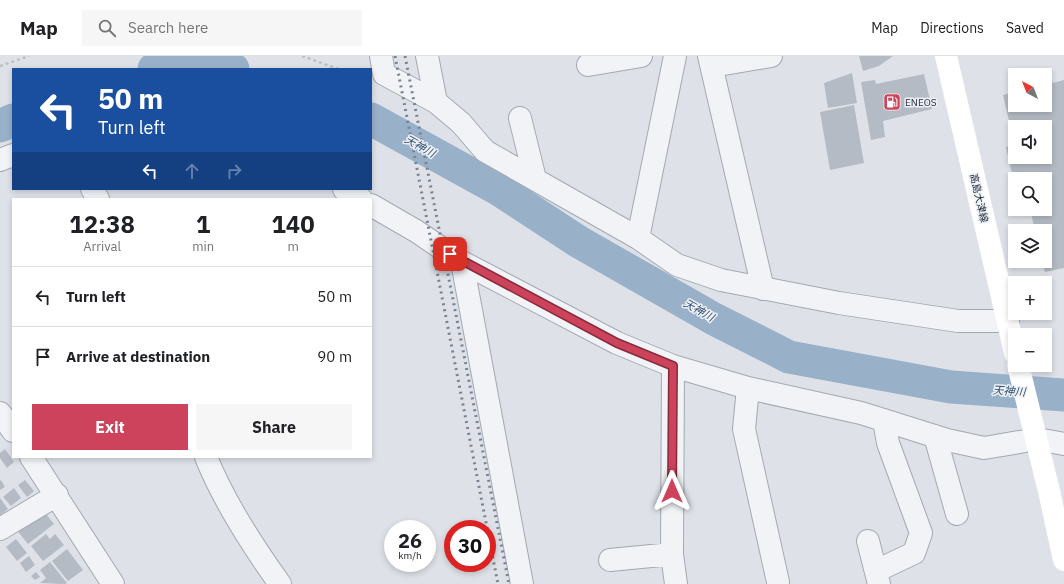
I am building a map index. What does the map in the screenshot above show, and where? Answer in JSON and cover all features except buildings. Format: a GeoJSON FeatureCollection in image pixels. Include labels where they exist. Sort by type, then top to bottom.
{"type":"FeatureCollection","features":[{"type":"Feature","properties":{"kind":"main road","name":"高島大津線"},"geometry":{"type":"LineString","coordinates":[[946,56],[1009,328]]}},
{"type":"Feature","properties":{"kind":"main road"},"geometry":{"type":"LineString","coordinates":[[1020,372],[1064,560]]}},
{"type":"Feature","properties":{"kind":"street"},"geometry":{"type":"LineString","coordinates":[[381,56],[384,74],[436,102],[461,123],[485,151],[638,238],[677,265],[721,280],[763,289],[838,303],[958,320],[1008,337]]}},
{"type":"Feature","properties":{"kind":"street"},"geometry":{"type":"LineString","coordinates":[[427,56],[436,102]]}},
{"type":"Feature","properties":{"kind":"street"},"geometry":{"type":"LineString","coordinates":[[588,65],[641,56]]}},
{"type":"Feature","properties":{"kind":"street"},"geometry":{"type":"LineString","coordinates":[[638,238],[676,56]]}},
{"type":"Feature","properties":{"kind":"street"},"geometry":{"type":"LineString","coordinates":[[763,289],[711,61],[770,56]]}},
{"type":"Feature","properties":{"kind":"street"},"geometry":{"type":"LineString","coordinates":[[520,118],[535,179]]}},
{"type":"Feature","properties":{"kind":"street"},"geometry":{"type":"LineString","coordinates":[[0,160],[12,155]]}},
{"type":"Feature","properties":{"kind":"street"},"geometry":{"type":"LineString","coordinates":[[346,190],[359,198]]}},
{"type":"Feature","properties":{"kind":"street"},"geometry":{"type":"LineString","coordinates":[[372,206],[416,231],[462,262],[617,343],[673,366],[748,388],[861,413],[935,436],[984,448],[1034,430],[1064,444]]}},
{"type":"Feature","properties":{"kind":"street"},"geometry":{"type":"LineString","coordinates":[[462,262],[522,584]]}},
{"type":"Feature","properties":{"kind":"street"},"geometry":{"type":"LineString","coordinates":[[673,366],[672,554],[676,584]]}},
{"type":"Feature","properties":{"kind":"street"},"geometry":{"type":"LineString","coordinates":[[748,388],[744,429],[778,582]]}},
{"type":"Feature","properties":{"kind":"street"},"geometry":{"type":"LineString","coordinates":[[0,413],[12,430]]}},
{"type":"Feature","properties":{"kind":"street"},"geometry":{"type":"LineString","coordinates":[[868,541],[877,577],[914,553],[921,533],[888,443],[884,420]]}},
{"type":"Feature","properties":{"kind":"street"},"geometry":{"type":"LineString","coordinates":[[935,436],[957,514]]}},
{"type":"Feature","properties":{"kind":"street"},"geometry":{"type":"LineString","coordinates":[[32,458],[57,495],[113,584]]}},
{"type":"Feature","properties":{"kind":"street"},"geometry":{"type":"LineString","coordinates":[[207,458],[237,518],[280,584]]}},
{"type":"Feature","properties":{"kind":"street"},"geometry":{"type":"LineString","coordinates":[[0,528],[57,495]]}},
{"type":"Feature","properties":{"kind":"street"},"geometry":{"type":"LineString","coordinates":[[610,560],[672,554]]}},
{"type":"Feature","properties":{"kind":"path"},"geometry":{"type":"LineString","coordinates":[[0,66],[29,56]]}},
{"type":"Feature","properties":{"kind":"path"},"geometry":{"type":"LineString","coordinates":[[302,56],[335,68]]}},
{"type":"Feature","properties":{"kind":"waterway","name":"天神川"},"geometry":{"type":"LineString","coordinates":[[156,68],[169,62],[196,63],[227,68]]}},
{"type":"Feature","properties":{"kind":"waterway","name":"天神川"},"geometry":{"type":"LineString","coordinates":[[0,126],[12,120]]}},
{"type":"Feature","properties":{"kind":"waterway","name":"天神川"},"geometry":{"type":"LineString","coordinates":[[372,120],[498,189],[579,242],[714,319],[789,357],[951,387],[1064,395]]}},
{"type":"Feature","properties":{"kind":"railway"},"geometry":{"type":"LineString","coordinates":[[395,56],[498,584]]}},
{"type":"Feature","properties":{"kind":"railway"},"geometry":{"type":"LineString","coordinates":[[405,56],[509,584]]}},
{"type":"Feature","properties":{"kind":"place","name":"ENEOS"},"geometry":{"type":"Point","coordinates":[892,102]}},
{"type":"Feature","properties":{"kind":"route"},"geometry":{"type":"LineString","coordinates":[[450,254],[462,262],[617,343],[673,366],[672,491]]}}]}
